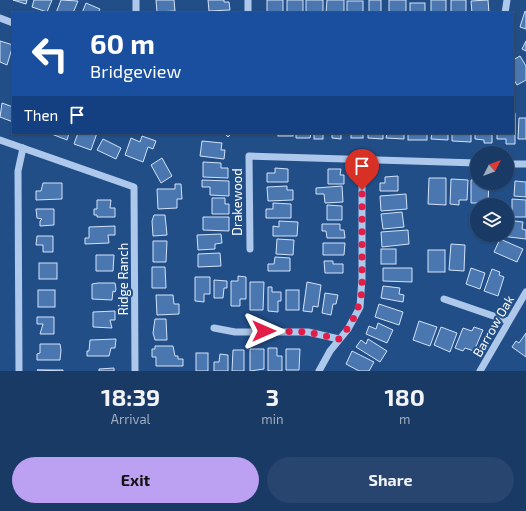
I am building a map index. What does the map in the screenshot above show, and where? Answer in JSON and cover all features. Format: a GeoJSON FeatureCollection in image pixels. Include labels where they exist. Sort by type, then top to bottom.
{"type":"FeatureCollection","features":[{"type":"Feature","properties":{"kind":"street"},"geometry":{"type":"LineString","coordinates":[[136,0],[136,12]]}},
{"type":"Feature","properties":{"kind":"street"},"geometry":{"type":"LineString","coordinates":[[248,0],[248,12]]}},
{"type":"Feature","properties":{"kind":"street"},"geometry":{"type":"LineString","coordinates":[[505,12],[507,0]]}},
{"type":"Feature","properties":{"kind":"street"},"geometry":{"type":"LineString","coordinates":[[0,18],[12,23]]}},
{"type":"Feature","properties":{"kind":"street"},"geometry":{"type":"LineString","coordinates":[[0,140],[23,148],[18,171],[19,371]]}},
{"type":"Feature","properties":{"kind":"street","name":"Ridge Ranch"},"geometry":{"type":"LineString","coordinates":[[23,148],[134,187],[135,371]]}},
{"type":"Feature","properties":{"kind":"street","name":"Drakewood"},"geometry":{"type":"LineString","coordinates":[[250,249],[249,156],[362,161]]}},
{"type":"Feature","properties":{"kind":"street"},"geometry":{"type":"LineString","coordinates":[[319,371],[325,358],[348,329],[360,307],[362,278],[362,161],[470,163]]}},
{"type":"Feature","properties":{"kind":"street"},"geometry":{"type":"LineString","coordinates":[[514,164],[526,164]]}},
{"type":"Feature","properties":{"kind":"street","name":"Barrow Oak"},"geometry":{"type":"LineString","coordinates":[[480,371],[526,292]]}},
{"type":"Feature","properties":{"kind":"street"},"geometry":{"type":"LineString","coordinates":[[444,299],[508,321]]}},
{"type":"Feature","properties":{"kind":"street"},"geometry":{"type":"LineString","coordinates":[[214,328],[235,332],[308,332],[339,339]]}},
{"type":"Feature","properties":{"kind":"building"},"geometry":{"type":"Polygon","coordinates":[[[13,0],[27,0],[26,4],[13,0]]]}},
{"type":"Feature","properties":{"kind":"building"},"geometry":{"type":"Polygon","coordinates":[[[34,0],[52,0],[47,12],[32,7],[34,0]]]}},
{"type":"Feature","properties":{"kind":"building"},"geometry":{"type":"Polygon","coordinates":[[[61,0],[78,1],[73,12],[56,12],[61,0]]]}},
{"type":"Feature","properties":{"kind":"building"},"geometry":{"type":"Polygon","coordinates":[[[156,0],[174,0],[175,11],[157,12],[156,0]]]}},
{"type":"Feature","properties":{"kind":"building"},"geometry":{"type":"Polygon","coordinates":[[[208,0],[224,0],[224,2],[229,2],[230,10],[209,11],[208,0]]]}},
{"type":"Feature","properties":{"kind":"building"},"geometry":{"type":"Polygon","coordinates":[[[267,0],[283,0],[283,12],[267,12],[267,0]]]}},
{"type":"Feature","properties":{"kind":"building"},"geometry":{"type":"Polygon","coordinates":[[[287,0],[303,0],[303,12],[287,12],[287,0]]]}},
{"type":"Feature","properties":{"kind":"building"},"geometry":{"type":"Polygon","coordinates":[[[306,0],[323,0],[323,12],[306,12],[306,0]]]}},
{"type":"Feature","properties":{"kind":"building"},"geometry":{"type":"Polygon","coordinates":[[[327,0],[344,0],[344,12],[326,12],[327,0]]]}},
{"type":"Feature","properties":{"kind":"building"},"geometry":{"type":"Polygon","coordinates":[[[369,0],[381,0],[381,12],[369,12],[369,0]]]}},
{"type":"Feature","properties":{"kind":"building"},"geometry":{"type":"Polygon","coordinates":[[[389,0],[406,0],[406,12],[389,12],[389,0]]]}},
{"type":"Feature","properties":{"kind":"building"},"geometry":{"type":"Polygon","coordinates":[[[431,0],[446,0],[446,12],[431,12],[431,0]]]}},
{"type":"Feature","properties":{"kind":"building"},"geometry":{"type":"Polygon","coordinates":[[[451,0],[466,0],[466,12],[451,12],[451,0]]]}},
{"type":"Feature","properties":{"kind":"building"},"geometry":{"type":"Polygon","coordinates":[[[488,0],[489,12],[472,12],[471,1],[488,0]]]}},
{"type":"Feature","properties":{"kind":"building"},"geometry":{"type":"Polygon","coordinates":[[[347,1],[363,1],[363,12],[347,12],[347,1]]]}},
{"type":"Feature","properties":{"kind":"building"},"geometry":{"type":"Polygon","coordinates":[[[86,3],[100,9],[98,12],[82,12],[86,3]]]}},
{"type":"Feature","properties":{"kind":"building"},"geometry":{"type":"Polygon","coordinates":[[[410,3],[425,3],[425,12],[410,12],[410,3]]]}},
{"type":"Feature","properties":{"kind":"building"},"geometry":{"type":"Polygon","coordinates":[[[525,11],[526,12],[526,29],[520,27],[525,11]]]}},
{"type":"Feature","properties":{"kind":"building"},"geometry":{"type":"Polygon","coordinates":[[[0,41],[12,45],[7,65],[0,62],[0,41]]]}},
{"type":"Feature","properties":{"kind":"building"},"geometry":{"type":"Polygon","coordinates":[[[526,41],[526,51],[522,49],[526,41]]]}},
{"type":"Feature","properties":{"kind":"building"},"geometry":{"type":"Polygon","coordinates":[[[520,56],[526,66],[526,80],[517,85],[514,80],[514,59],[520,56]]]}},
{"type":"Feature","properties":{"kind":"building"},"geometry":{"type":"Polygon","coordinates":[[[2,103],[12,107],[12,122],[0,117],[2,103]]]}},
{"type":"Feature","properties":{"kind":"building"},"geometry":{"type":"Polygon","coordinates":[[[515,113],[515,144],[506,144],[506,139],[497,139],[497,134],[514,134],[515,113]]]}},
{"type":"Feature","properties":{"kind":"building"},"geometry":{"type":"Polygon","coordinates":[[[519,118],[526,118],[526,139],[518,139],[519,118]]]}},
{"type":"Feature","properties":{"kind":"building"},"geometry":{"type":"Polygon","coordinates":[[[52,134],[69,134],[67,140],[52,134]]]}},
{"type":"Feature","properties":{"kind":"building"},"geometry":{"type":"Polygon","coordinates":[[[78,134],[97,134],[91,150],[74,144],[78,134]]]}},
{"type":"Feature","properties":{"kind":"building"},"geometry":{"type":"Polygon","coordinates":[[[278,134],[293,134],[293,136],[278,136],[278,134]]]}},
{"type":"Feature","properties":{"kind":"building"},"geometry":{"type":"Polygon","coordinates":[[[296,134],[311,134],[310,138],[296,138],[296,134]]]}},
{"type":"Feature","properties":{"kind":"building"},"geometry":{"type":"Polygon","coordinates":[[[314,134],[323,134],[323,139],[314,139],[314,134]]]}},
{"type":"Feature","properties":{"kind":"building"},"geometry":{"type":"Polygon","coordinates":[[[332,134],[341,134],[341,139],[332,138],[332,134]]]}},
{"type":"Feature","properties":{"kind":"building"},"geometry":{"type":"Polygon","coordinates":[[[351,134],[363,134],[363,138],[351,138],[351,134]]]}},
{"type":"Feature","properties":{"kind":"building"},"geometry":{"type":"Polygon","coordinates":[[[368,134],[383,134],[383,139],[368,138],[368,134]]]}},
{"type":"Feature","properties":{"kind":"building"},"geometry":{"type":"Polygon","coordinates":[[[387,134],[404,134],[404,139],[386,138],[387,134]]]}},
{"type":"Feature","properties":{"kind":"building"},"geometry":{"type":"Polygon","coordinates":[[[408,134],[427,134],[427,140],[408,140],[408,134]]]}},
{"type":"Feature","properties":{"kind":"building"},"geometry":{"type":"Polygon","coordinates":[[[432,134],[448,134],[448,140],[431,139],[432,134]]]}},
{"type":"Feature","properties":{"kind":"building"},"geometry":{"type":"Polygon","coordinates":[[[452,134],[471,134],[471,142],[452,141],[452,134]]]}},
{"type":"Feature","properties":{"kind":"building"},"geometry":{"type":"Polygon","coordinates":[[[475,134],[492,134],[492,143],[484,143],[484,140],[475,139],[475,134]]]}},
{"type":"Feature","properties":{"kind":"building"},"geometry":{"type":"Polygon","coordinates":[[[142,136],[156,141],[153,149],[148,147],[143,162],[125,155],[131,138],[140,142],[142,136]]]}},
{"type":"Feature","properties":{"kind":"building"},"geometry":{"type":"Polygon","coordinates":[[[103,139],[121,148],[116,159],[97,150],[103,139]]]}},
{"type":"Feature","properties":{"kind":"building"},"geometry":{"type":"Polygon","coordinates":[[[202,141],[222,143],[221,150],[225,150],[224,159],[200,156],[202,141]]]}},
{"type":"Feature","properties":{"kind":"building"},"geometry":{"type":"Polygon","coordinates":[[[162,158],[172,176],[161,183],[151,165],[162,158]]]}},
{"type":"Feature","properties":{"kind":"building"},"geometry":{"type":"Polygon","coordinates":[[[203,162],[221,163],[221,168],[228,168],[228,178],[203,177],[203,162]]]}},
{"type":"Feature","properties":{"kind":"building"},"geometry":{"type":"Polygon","coordinates":[[[275,168],[288,169],[288,182],[267,182],[267,173],[275,173],[275,168]]]}},
{"type":"Feature","properties":{"kind":"building"},"geometry":{"type":"Polygon","coordinates":[[[328,169],[341,169],[340,175],[344,175],[344,184],[328,184],[328,169]]]}},
{"type":"Feature","properties":{"kind":"building"},"geometry":{"type":"Polygon","coordinates":[[[398,176],[398,191],[380,191],[380,183],[385,183],[385,177],[398,176]]]}},
{"type":"Feature","properties":{"kind":"building"},"geometry":{"type":"Polygon","coordinates":[[[429,178],[446,178],[446,205],[428,204],[429,178]]]}},
{"type":"Feature","properties":{"kind":"building"},"geometry":{"type":"Polygon","coordinates":[[[451,179],[468,180],[467,200],[459,200],[459,205],[450,204],[451,179]]]}},
{"type":"Feature","properties":{"kind":"building"},"geometry":{"type":"Polygon","coordinates":[[[202,180],[229,181],[229,196],[210,195],[210,187],[202,187],[202,180]]]}},
{"type":"Feature","properties":{"kind":"building"},"geometry":{"type":"Polygon","coordinates":[[[515,181],[526,182],[526,197],[514,196],[515,181]]]}},
{"type":"Feature","properties":{"kind":"building"},"geometry":{"type":"Polygon","coordinates":[[[43,183],[62,183],[62,199],[36,200],[36,191],[41,191],[43,183]]]}},
{"type":"Feature","properties":{"kind":"building"},"geometry":{"type":"Polygon","coordinates":[[[175,184],[181,184],[182,199],[177,199],[177,208],[158,209],[157,189],[175,189],[175,184]]]}},
{"type":"Feature","properties":{"kind":"building"},"geometry":{"type":"Polygon","coordinates":[[[287,186],[287,190],[293,190],[293,200],[268,201],[267,187],[287,186]]]}},
{"type":"Feature","properties":{"kind":"building"},"geometry":{"type":"Polygon","coordinates":[[[342,186],[343,202],[325,203],[324,194],[316,194],[316,188],[342,186]]]}},
{"type":"Feature","properties":{"kind":"building"},"geometry":{"type":"Polygon","coordinates":[[[471,190],[489,190],[488,198],[471,198],[471,190]]]}},
{"type":"Feature","properties":{"kind":"building"},"geometry":{"type":"Polygon","coordinates":[[[406,194],[407,209],[381,211],[380,196],[406,194]]]}},
{"type":"Feature","properties":{"kind":"building"},"geometry":{"type":"Polygon","coordinates":[[[212,198],[225,198],[225,204],[229,204],[229,214],[212,214],[212,198]]]}},
{"type":"Feature","properties":{"kind":"building"},"geometry":{"type":"Polygon","coordinates":[[[514,199],[526,200],[526,217],[514,217],[514,199]]]}},
{"type":"Feature","properties":{"kind":"building"},"geometry":{"type":"Polygon","coordinates":[[[97,200],[111,200],[110,208],[115,208],[115,217],[97,217],[97,215],[94,215],[94,209],[97,209],[97,200]]]}},
{"type":"Feature","properties":{"kind":"building"},"geometry":{"type":"Polygon","coordinates":[[[273,203],[291,204],[291,218],[266,218],[266,209],[273,209],[273,203]]]}},
{"type":"Feature","properties":{"kind":"building"},"geometry":{"type":"Polygon","coordinates":[[[327,205],[342,206],[342,220],[327,220],[327,205]]]}},
{"type":"Feature","properties":{"kind":"building"},"geometry":{"type":"Polygon","coordinates":[[[36,209],[54,209],[54,225],[40,226],[40,221],[42,219],[37,218],[36,209]]]}},
{"type":"Feature","properties":{"kind":"building"},"geometry":{"type":"Polygon","coordinates":[[[402,212],[404,227],[383,229],[381,214],[402,212]]]}},
{"type":"Feature","properties":{"kind":"building"},"geometry":{"type":"Polygon","coordinates":[[[154,215],[165,215],[167,235],[153,236],[152,221],[154,215]]]}},
{"type":"Feature","properties":{"kind":"building"},"geometry":{"type":"Polygon","coordinates":[[[203,217],[229,217],[229,231],[203,230],[203,217]]]}},
{"type":"Feature","properties":{"kind":"building"},"geometry":{"type":"Polygon","coordinates":[[[279,221],[298,222],[297,236],[273,236],[273,226],[279,227],[279,221]]]}},
{"type":"Feature","properties":{"kind":"building"},"geometry":{"type":"Polygon","coordinates":[[[514,221],[523,222],[522,229],[526,230],[526,239],[514,238],[514,221]]]}},
{"type":"Feature","properties":{"kind":"building"},"geometry":{"type":"Polygon","coordinates":[[[322,224],[340,224],[340,230],[344,230],[345,238],[327,238],[326,231],[322,231],[322,224]]]}},
{"type":"Feature","properties":{"kind":"building"},"geometry":{"type":"Polygon","coordinates":[[[115,226],[115,235],[108,235],[109,243],[85,244],[85,238],[89,238],[89,227],[115,226]]]}},
{"type":"Feature","properties":{"kind":"building"},"geometry":{"type":"Polygon","coordinates":[[[408,230],[409,244],[382,247],[381,232],[408,230]]]}},
{"type":"Feature","properties":{"kind":"building"},"geometry":{"type":"Polygon","coordinates":[[[221,234],[222,243],[215,244],[215,249],[198,250],[197,235],[221,234]]]}},
{"type":"Feature","properties":{"kind":"building"},"geometry":{"type":"Polygon","coordinates":[[[37,236],[53,236],[53,252],[43,252],[43,245],[36,245],[37,236]]]}},
{"type":"Feature","properties":{"kind":"building"},"geometry":{"type":"Polygon","coordinates":[[[277,239],[294,240],[293,255],[276,254],[277,239]]]}},
{"type":"Feature","properties":{"kind":"building"},"geometry":{"type":"Polygon","coordinates":[[[153,241],[167,241],[166,262],[153,262],[153,241]]]}},
{"type":"Feature","properties":{"kind":"building"},"geometry":{"type":"Polygon","coordinates":[[[499,242],[507,242],[523,249],[517,262],[494,252],[499,242]]]}},
{"type":"Feature","properties":{"kind":"building"},"geometry":{"type":"Polygon","coordinates":[[[323,243],[345,243],[344,255],[323,255],[323,243]]]}},
{"type":"Feature","properties":{"kind":"building"},"geometry":{"type":"Polygon","coordinates":[[[451,244],[465,245],[464,271],[449,270],[451,244]]]}},
{"type":"Feature","properties":{"kind":"building"},"geometry":{"type":"Polygon","coordinates":[[[381,249],[396,249],[396,264],[381,264],[381,249]]]}},
{"type":"Feature","properties":{"kind":"building"},"geometry":{"type":"Polygon","coordinates":[[[428,250],[445,250],[445,272],[428,272],[428,250]]]}},
{"type":"Feature","properties":{"kind":"building"},"geometry":{"type":"Polygon","coordinates":[[[220,253],[221,266],[198,267],[198,254],[220,253]]]}},
{"type":"Feature","properties":{"kind":"building"},"geometry":{"type":"Polygon","coordinates":[[[96,255],[114,255],[113,271],[96,271],[96,255]]]}},
{"type":"Feature","properties":{"kind":"building"},"geometry":{"type":"Polygon","coordinates":[[[275,257],[290,258],[290,271],[268,271],[268,264],[274,264],[275,257]]]}},
{"type":"Feature","properties":{"kind":"building"},"geometry":{"type":"Polygon","coordinates":[[[324,261],[333,261],[333,264],[343,264],[343,273],[325,273],[324,261]]]}},
{"type":"Feature","properties":{"kind":"building"},"geometry":{"type":"Polygon","coordinates":[[[39,263],[57,263],[57,279],[39,279],[39,263]]]}},
{"type":"Feature","properties":{"kind":"building"},"geometry":{"type":"Polygon","coordinates":[[[152,267],[165,267],[166,288],[152,288],[152,267]]]}},
{"type":"Feature","properties":{"kind":"building"},"geometry":{"type":"Polygon","coordinates":[[[383,268],[412,268],[412,282],[383,281],[383,268]]]}},
{"type":"Feature","properties":{"kind":"building"},"geometry":{"type":"Polygon","coordinates":[[[471,268],[485,273],[480,289],[466,284],[471,268]]]}},
{"type":"Feature","properties":{"kind":"building"},"geometry":{"type":"Polygon","coordinates":[[[492,269],[500,272],[499,275],[504,277],[498,296],[484,291],[492,269]]]}},
{"type":"Feature","properties":{"kind":"building"},"geometry":{"type":"Polygon","coordinates":[[[238,276],[246,277],[246,299],[240,299],[240,306],[231,306],[231,281],[238,281],[238,276]]]}},
{"type":"Feature","properties":{"kind":"building"},"geometry":{"type":"Polygon","coordinates":[[[195,277],[210,277],[210,294],[204,294],[204,302],[195,301],[195,277]]]}},
{"type":"Feature","properties":{"kind":"building"},"geometry":{"type":"Polygon","coordinates":[[[214,280],[227,281],[227,288],[224,288],[223,298],[214,298],[214,280]]]}},
{"type":"Feature","properties":{"kind":"building"},"geometry":{"type":"Polygon","coordinates":[[[250,282],[264,282],[263,310],[250,310],[250,282]]]}},
{"type":"Feature","properties":{"kind":"building"},"geometry":{"type":"Polygon","coordinates":[[[307,282],[321,285],[318,307],[313,306],[312,312],[303,311],[307,282]]]}},
{"type":"Feature","properties":{"kind":"building"},"geometry":{"type":"Polygon","coordinates":[[[115,283],[116,289],[115,292],[113,291],[112,300],[92,299],[92,284],[115,283]]]}},
{"type":"Feature","properties":{"kind":"building"},"geometry":{"type":"Polygon","coordinates":[[[383,286],[400,288],[399,294],[404,295],[403,302],[381,298],[383,286]]]}},
{"type":"Feature","properties":{"kind":"building"},"geometry":{"type":"Polygon","coordinates":[[[268,287],[272,287],[272,292],[281,292],[281,301],[278,301],[278,312],[268,311],[268,287]]]}},
{"type":"Feature","properties":{"kind":"building"},"geometry":{"type":"Polygon","coordinates":[[[38,290],[55,290],[55,307],[38,307],[38,290]]]}},
{"type":"Feature","properties":{"kind":"building"},"geometry":{"type":"Polygon","coordinates":[[[286,290],[299,290],[299,310],[286,310],[286,290]]]}},
{"type":"Feature","properties":{"kind":"building"},"geometry":{"type":"Polygon","coordinates":[[[325,293],[338,295],[336,304],[333,304],[331,315],[322,313],[325,293]]]}},
{"type":"Feature","properties":{"kind":"building"},"geometry":{"type":"Polygon","coordinates":[[[156,295],[173,295],[174,304],[179,304],[179,314],[157,315],[156,295]]]}},
{"type":"Feature","properties":{"kind":"building"},"geometry":{"type":"Polygon","coordinates":[[[379,304],[403,312],[399,325],[375,317],[379,304]]]}},
{"type":"Feature","properties":{"kind":"building"},"geometry":{"type":"Polygon","coordinates":[[[115,311],[115,320],[110,320],[112,328],[93,327],[93,312],[115,311]]]}},
{"type":"Feature","properties":{"kind":"building"},"geometry":{"type":"Polygon","coordinates":[[[37,317],[54,317],[54,334],[40,334],[43,324],[37,324],[37,317]]]}},
{"type":"Feature","properties":{"kind":"building"},"geometry":{"type":"Polygon","coordinates":[[[155,319],[166,319],[167,340],[155,340],[153,333],[155,319]]]}},
{"type":"Feature","properties":{"kind":"building"},"geometry":{"type":"Polygon","coordinates":[[[419,321],[437,327],[430,346],[413,340],[419,321]]]}},
{"type":"Feature","properties":{"kind":"building"},"geometry":{"type":"Polygon","coordinates":[[[378,323],[393,330],[387,343],[366,334],[369,326],[376,329],[378,323]]]}},
{"type":"Feature","properties":{"kind":"building"},"geometry":{"type":"Polygon","coordinates":[[[441,327],[457,333],[450,352],[434,345],[441,327]]]}},
{"type":"Feature","properties":{"kind":"building"},"geometry":{"type":"Polygon","coordinates":[[[474,327],[483,330],[474,351],[465,348],[463,351],[455,348],[463,328],[472,331],[474,327]]]}},
{"type":"Feature","properties":{"kind":"building"},"geometry":{"type":"Polygon","coordinates":[[[526,333],[526,357],[512,347],[516,341],[519,343],[526,333]]]}},
{"type":"Feature","properties":{"kind":"building"},"geometry":{"type":"Polygon","coordinates":[[[116,339],[115,348],[111,348],[109,356],[87,356],[90,340],[116,339]]]}},
{"type":"Feature","properties":{"kind":"building"},"geometry":{"type":"Polygon","coordinates":[[[368,339],[387,351],[380,362],[356,347],[361,340],[366,344],[368,339]]]}},
{"type":"Feature","properties":{"kind":"building"},"geometry":{"type":"Polygon","coordinates":[[[40,344],[60,344],[60,360],[37,360],[37,354],[40,353],[40,344]]]}},
{"type":"Feature","properties":{"kind":"building"},"geometry":{"type":"Polygon","coordinates":[[[155,346],[173,346],[175,356],[178,356],[178,359],[183,359],[183,366],[156,366],[156,357],[152,357],[152,349],[155,349],[155,346]]]}},
{"type":"Feature","properties":{"kind":"building"},"geometry":{"type":"Polygon","coordinates":[[[268,348],[277,348],[277,356],[282,356],[282,371],[268,371],[268,348]]]}},
{"type":"Feature","properties":{"kind":"building"},"geometry":{"type":"Polygon","coordinates":[[[250,349],[264,349],[264,369],[250,371],[250,349]]]}},
{"type":"Feature","properties":{"kind":"building"},"geometry":{"type":"Polygon","coordinates":[[[286,349],[300,349],[299,370],[286,370],[286,349]]]}},
{"type":"Feature","properties":{"kind":"building"},"geometry":{"type":"Polygon","coordinates":[[[233,350],[244,350],[244,371],[232,371],[233,350]]]}},
{"type":"Feature","properties":{"kind":"building"},"geometry":{"type":"Polygon","coordinates":[[[352,351],[374,362],[369,371],[359,371],[346,364],[352,351]]]}},
{"type":"Feature","properties":{"kind":"building"},"geometry":{"type":"Polygon","coordinates":[[[196,353],[208,353],[208,371],[196,371],[196,353]]]}},
{"type":"Feature","properties":{"kind":"building"},"geometry":{"type":"Polygon","coordinates":[[[220,354],[228,355],[228,371],[214,371],[214,362],[219,362],[220,354]]]}},
{"type":"Feature","properties":{"kind":"building"},"geometry":{"type":"Polygon","coordinates":[[[114,368],[114,371],[99,371],[99,369],[114,368]]]}},
{"type":"Feature","properties":{"kind":"building"},"geometry":{"type":"Polygon","coordinates":[[[37,370],[63,370],[63,371],[37,370]]]}},
{"type":"Feature","properties":{"kind":"route"},"geometry":{"type":"LineString","coordinates":[[264,331],[308,332],[323,334],[339,339],[348,329],[360,307],[362,291],[362,190]]}}]}
